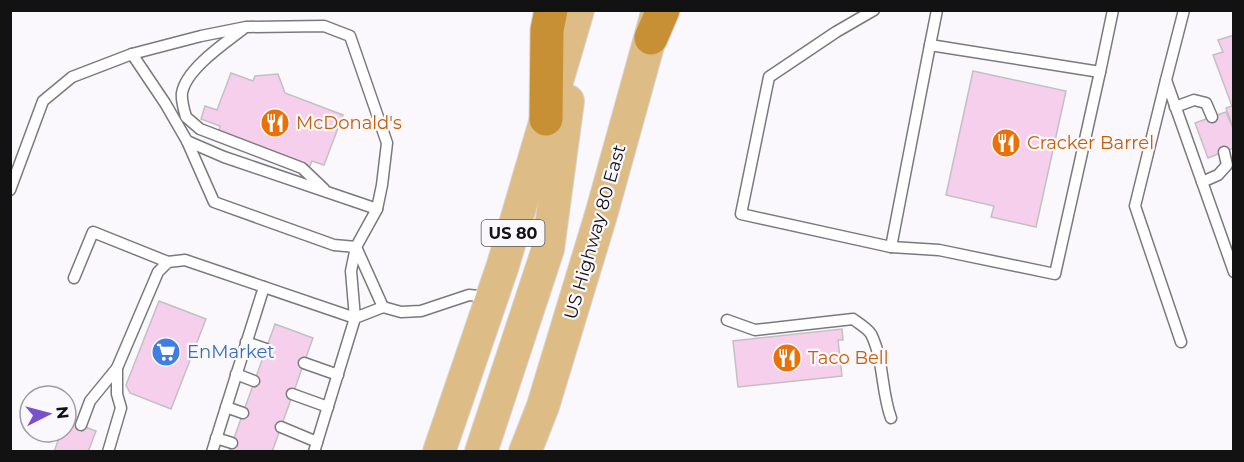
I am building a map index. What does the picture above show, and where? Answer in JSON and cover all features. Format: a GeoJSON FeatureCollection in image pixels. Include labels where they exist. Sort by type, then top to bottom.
{"type":"FeatureCollection","features":[{"type":"Feature","properties":{"kind":"highway"},"geometry":{"type":"LineString","coordinates":[[546,119],[547,30],[551,10]]}},
{"type":"Feature","properties":{"kind":"main road","name":"US 80"},"geometry":{"type":"LineString","coordinates":[[439,452],[493,297],[579,10]]}},
{"type":"Feature","properties":{"kind":"main road"},"geometry":{"type":"LineString","coordinates":[[481,452],[548,249],[579,10]]}},
{"type":"Feature","properties":{"kind":"main road","name":"US Highway 80 East"},"geometry":{"type":"LineString","coordinates":[[525,452],[543,406],[657,20]]}},
{"type":"Feature","properties":{"kind":"main road"},"geometry":{"type":"LineString","coordinates":[[537,452],[543,406]]}},
{"type":"Feature","properties":{"kind":"lane"},"geometry":{"type":"LineString","coordinates":[[874,10],[769,76],[741,214],[891,247],[939,250],[1055,274],[1113,10]]}},
{"type":"Feature","properties":{"kind":"lane"},"geometry":{"type":"LineString","coordinates":[[891,247],[937,10]]}},
{"type":"Feature","properties":{"kind":"lane"},"geometry":{"type":"LineString","coordinates":[[1181,342],[1135,206],[1184,10]]}},
{"type":"Feature","properties":{"kind":"lane"},"geometry":{"type":"LineString","coordinates":[[10,190],[43,101],[72,76],[132,54],[246,27],[324,26],[350,36],[387,143],[382,185],[377,209],[356,247],[351,271],[355,318],[316,447],[281,427]]}},
{"type":"Feature","properties":{"kind":"lane"},"geometry":{"type":"LineString","coordinates":[[246,27],[208,56],[187,81],[182,94],[186,117],[200,129],[302,168],[327,192]]}},
{"type":"Feature","properties":{"kind":"lane"},"geometry":{"type":"LineString","coordinates":[[930,45],[1100,72]]}},
{"type":"Feature","properties":{"kind":"lane"},"geometry":{"type":"LineString","coordinates":[[132,54],[187,141],[214,202],[334,245],[356,247]]}},
{"type":"Feature","properties":{"kind":"lane"},"geometry":{"type":"LineString","coordinates":[[1166,80],[1233,272]]}},
{"type":"Feature","properties":{"kind":"lane"},"geometry":{"type":"LineString","coordinates":[[1175,106],[1194,100],[1206,103],[1212,117]]}},
{"type":"Feature","properties":{"kind":"lane"},"geometry":{"type":"LineString","coordinates":[[187,141],[224,157],[377,209]]}},
{"type":"Feature","properties":{"kind":"lane"},"geometry":{"type":"LineString","coordinates":[[1202,182],[1218,175],[1227,165],[1224,152]]}},
{"type":"Feature","properties":{"kind":"lane"},"geometry":{"type":"LineString","coordinates":[[74,279],[93,232],[168,262],[186,260],[355,318],[383,307],[401,312],[421,311],[469,295],[493,297]]}},
{"type":"Feature","properties":{"kind":"lane"},"geometry":{"type":"LineString","coordinates":[[356,247],[383,307]]}},
{"type":"Feature","properties":{"kind":"lane"},"geometry":{"type":"LineString","coordinates":[[81,426],[90,401],[117,368],[158,272],[168,262]]}},
{"type":"Feature","properties":{"kind":"lane"},"geometry":{"type":"LineString","coordinates":[[212,452],[264,287]]}},
{"type":"Feature","properties":{"kind":"lane"},"geometry":{"type":"LineString","coordinates":[[727,320],[754,330],[853,319],[870,332],[878,358],[885,402],[891,418]]}},
{"type":"Feature","properties":{"kind":"lane"},"geometry":{"type":"LineString","coordinates":[[246,342],[266,350]]}},
{"type":"Feature","properties":{"kind":"lane"},"geometry":{"type":"LineString","coordinates":[[304,363],[338,375]]}},
{"type":"Feature","properties":{"kind":"lane"},"geometry":{"type":"LineString","coordinates":[[108,452],[121,408],[117,394],[117,368]]}},
{"type":"Feature","properties":{"kind":"lane"},"geometry":{"type":"LineString","coordinates":[[236,374],[254,381]]}},
{"type":"Feature","properties":{"kind":"lane"},"geometry":{"type":"LineString","coordinates":[[292,394],[328,407]]}},
{"type":"Feature","properties":{"kind":"lane"},"geometry":{"type":"LineString","coordinates":[[226,407],[243,413]]}},
{"type":"Feature","properties":{"kind":"lane"},"geometry":{"type":"LineString","coordinates":[[216,438],[232,443]]}},
{"type":"Feature","properties":{"kind":"building"},"geometry":{"type":"Polygon","coordinates":[[[1234,35],[1234,130],[1226,108],[1232,106],[1213,55],[1223,52],[1218,40],[1234,35]]]}},
{"type":"Feature","properties":{"kind":"building","name":"Cracker Barrel"},"geometry":{"type":"Polygon","coordinates":[[[973,71],[1066,91],[1036,227],[991,217],[994,206],[946,195],[973,71]]]}},
{"type":"Feature","properties":{"kind":"building","name":"McDonald's"},"geometry":{"type":"Polygon","coordinates":[[[231,73],[253,81],[255,76],[278,74],[285,93],[343,115],[324,165],[312,161],[309,168],[219,131],[220,126],[201,119],[205,106],[217,110],[231,73]]]}},
{"type":"Feature","properties":{"kind":"building"},"geometry":{"type":"Polygon","coordinates":[[[1226,112],[1234,131],[1234,148],[1208,158],[1195,123],[1226,112]]]}},
{"type":"Feature","properties":{"kind":"building","name":"EnMarket"},"geometry":{"type":"Polygon","coordinates":[[[159,301],[206,319],[171,409],[130,393],[126,385],[159,301]]]}},
{"type":"Feature","properties":{"kind":"building","name":"EnMarket"},"geometry":{"type":"Polygon","coordinates":[[[275,324],[313,338],[272,452],[229,452],[275,324]]]}},
{"type":"Feature","properties":{"kind":"building","name":"Taco Bell"},"geometry":{"type":"Polygon","coordinates":[[[842,329],[843,340],[838,340],[842,376],[738,387],[733,341],[842,329]]]}},
{"type":"Feature","properties":{"kind":"building"},"geometry":{"type":"Polygon","coordinates":[[[78,424],[96,431],[88,452],[54,452],[57,444],[78,444],[78,424]]]}},
{"type":"Feature","properties":{"kind":"place","name":"McDonald's"},"geometry":{"type":"Point","coordinates":[275,123]}},
{"type":"Feature","properties":{"kind":"place","name":"Cracker Barrel"},"geometry":{"type":"Point","coordinates":[1006,143]}},
{"type":"Feature","properties":{"kind":"place","name":"EnMarket"},"geometry":{"type":"Point","coordinates":[166,352]}},
{"type":"Feature","properties":{"kind":"place","name":"Taco Bell"},"geometry":{"type":"Point","coordinates":[787,358]}}]}
